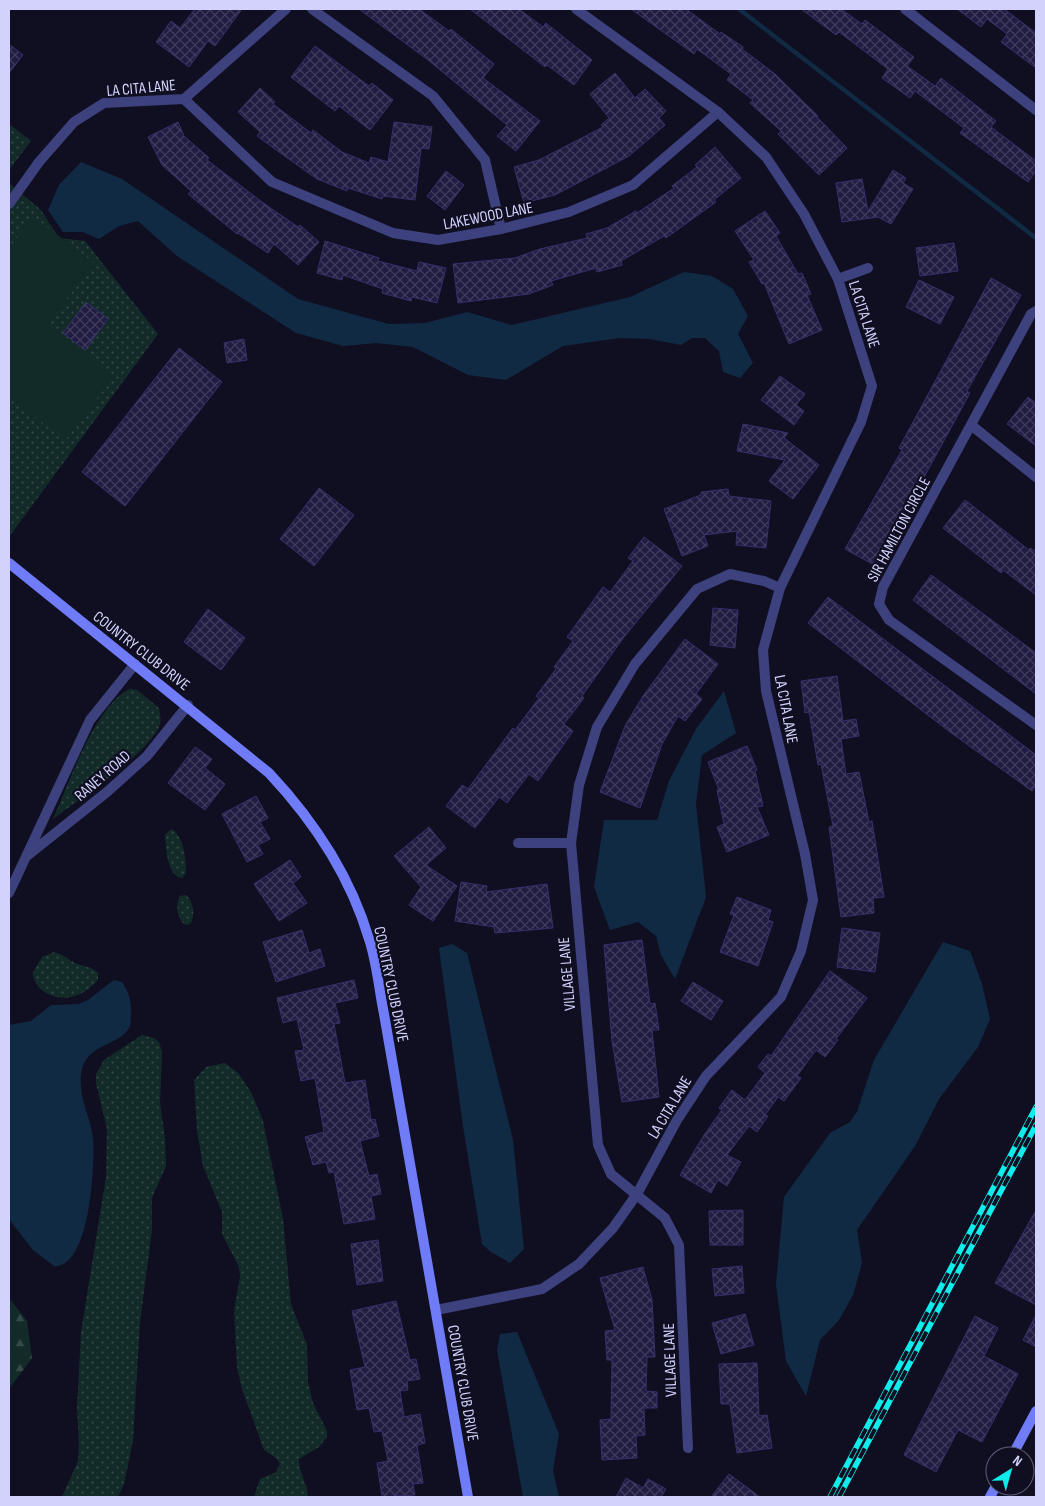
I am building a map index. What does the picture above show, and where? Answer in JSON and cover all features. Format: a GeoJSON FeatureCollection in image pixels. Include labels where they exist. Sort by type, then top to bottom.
{"type":"FeatureCollection","features":[{"type":"Feature","properties":{"kind":"street","name":"LA CITA LANE"},"geometry":{"type":"LineString","coordinates":[[9,204],[39,162],[74,122],[104,103],[184,99],[286,9]]}},
{"type":"Feature","properties":{"kind":"street"},"geometry":{"type":"LineString","coordinates":[[312,9],[433,96],[485,160],[501,229]]}},
{"type":"Feature","properties":{"kind":"street","name":"LA CITA LANE"},"geometry":{"type":"LineString","coordinates":[[436,1310],[542,1289],[579,1264],[613,1228],[637,1194],[677,1120],[706,1076],[781,997],[801,951],[813,900],[805,854],[766,691],[763,650],[780,588],[861,422],[872,386],[838,279],[804,214],[766,157],[718,112],[576,9]]}},
{"type":"Feature","properties":{"kind":"street"},"geometry":{"type":"LineString","coordinates":[[905,9],[1036,110]]}},
{"type":"Feature","properties":{"kind":"street","name":"LAKEWOOD LANE"},"geometry":{"type":"LineString","coordinates":[[184,99],[272,182],[393,233],[438,240],[501,229],[569,212],[633,184],[718,112]]}},
{"type":"Feature","properties":{"kind":"street"},"geometry":{"type":"LineString","coordinates":[[838,279],[868,268]]}},
{"type":"Feature","properties":{"kind":"street","name":"SIR HAMILTON CIRCLE"},"geometry":{"type":"LineString","coordinates":[[1036,311],[1031,314],[883,587],[879,604],[889,620],[1036,724]]}},
{"type":"Feature","properties":{"kind":"street"},"geometry":{"type":"LineString","coordinates":[[971,425],[1036,477]]}},
{"type":"Feature","properties":{"kind":"street","name":"COUNTRY CLUB DRIVE"},"geometry":{"type":"LineString","coordinates":[[9,564],[188,705],[270,773],[299,805],[350,888],[370,940],[468,1497]]}},
{"type":"Feature","properties":{"kind":"street","name":"VILLAGE LANE"},"geometry":{"type":"LineString","coordinates":[[688,1448],[679,1245],[665,1218],[611,1174],[598,1145],[571,843],[579,785],[597,727],[635,664],[697,589],[730,574],[764,581],[780,588]]}},
{"type":"Feature","properties":{"kind":"street","name":"RANEY ROAD"},"geometry":{"type":"LineString","coordinates":[[9,893],[90,720],[135,664]]}},
{"type":"Feature","properties":{"kind":"street","name":"RANEY ROAD"},"geometry":{"type":"LineString","coordinates":[[25,857],[108,792],[147,756],[188,705]]}},
{"type":"Feature","properties":{"kind":"street"},"geometry":{"type":"LineString","coordinates":[[518,843],[571,843]]}},
{"type":"Feature","properties":{"kind":"street"},"geometry":{"type":"LineString","coordinates":[[1017,1446],[1036,1411]]}},
{"type":"Feature","properties":{"kind":"green space"},"geometry":{"type":"Polygon","coordinates":[[[9,124],[31,141],[9,170],[9,124]]]}},
{"type":"Feature","properties":{"kind":"green space"},"geometry":{"type":"Polygon","coordinates":[[[9,183],[41,210],[59,238],[85,241],[158,334],[9,537],[9,183]]]}},
{"type":"Feature","properties":{"kind":"green space"},"geometry":{"type":"Polygon","coordinates":[[[34,217],[94,263],[48,323],[114,376],[65,441],[9,395],[9,248],[34,217]]]}},
{"type":"Feature","properties":{"kind":"green space"},"geometry":{"type":"Polygon","coordinates":[[[130,689],[137,690],[159,708],[161,720],[159,727],[151,739],[126,764],[53,819],[94,728],[105,711],[117,698],[130,689]]]}},
{"type":"Feature","properties":{"kind":"green space"},"geometry":{"type":"Polygon","coordinates":[[[171,829],[179,836],[183,848],[186,873],[182,878],[173,872],[168,861],[165,835],[171,829]]]}},
{"type":"Feature","properties":{"kind":"green space"},"geometry":{"type":"Polygon","coordinates":[[[186,895],[193,909],[193,917],[190,924],[186,925],[181,920],[177,908],[180,896],[186,895]]]}},
{"type":"Feature","properties":{"kind":"green space"},"geometry":{"type":"Polygon","coordinates":[[[54,952],[95,971],[98,973],[98,980],[88,990],[68,998],[48,994],[37,985],[33,972],[42,957],[54,952]]]}},
{"type":"Feature","properties":{"kind":"green space"},"geometry":{"type":"Polygon","coordinates":[[[142,1035],[154,1038],[159,1042],[162,1052],[160,1103],[165,1138],[166,1166],[152,1198],[152,1229],[140,1323],[133,1440],[124,1484],[118,1497],[62,1497],[78,1461],[77,1408],[81,1332],[106,1177],[107,1129],[96,1083],[96,1074],[104,1060],[142,1035]]]}},
{"type":"Feature","properties":{"kind":"green space"},"geometry":{"type":"Polygon","coordinates":[[[225,1063],[238,1073],[251,1092],[263,1121],[283,1219],[291,1304],[307,1345],[308,1382],[313,1403],[327,1431],[327,1437],[319,1447],[299,1459],[308,1497],[254,1497],[260,1479],[276,1472],[280,1464],[276,1458],[264,1450],[242,1389],[237,1367],[234,1311],[240,1276],[239,1267],[222,1234],[222,1212],[203,1166],[197,1130],[194,1080],[206,1067],[225,1063]]]}},
{"type":"Feature","properties":{"kind":"green space"},"geometry":{"type":"Polygon","coordinates":[[[9,1298],[27,1321],[32,1358],[9,1389],[9,1298]]]}},
{"type":"Feature","properties":{"kind":"water"},"geometry":{"type":"Polygon","coordinates":[[[81,162],[122,179],[298,299],[389,324],[425,323],[467,312],[512,325],[630,297],[684,272],[712,276],[733,289],[748,316],[738,334],[753,363],[740,378],[723,372],[719,351],[705,338],[692,338],[681,345],[650,339],[620,338],[563,346],[506,380],[468,375],[413,347],[376,343],[343,346],[296,333],[177,256],[138,221],[119,226],[99,239],[83,232],[63,232],[48,210],[59,185],[81,162]]]}},
{"type":"Feature","properties":{"kind":"water"},"geometry":{"type":"Polygon","coordinates":[[[724,691],[736,733],[702,755],[696,804],[706,897],[675,979],[661,955],[656,936],[638,922],[610,930],[594,887],[604,820],[657,820],[669,781],[696,729],[724,691]]]}},
{"type":"Feature","properties":{"kind":"water"},"geometry":{"type":"Polygon","coordinates":[[[943,942],[970,951],[982,984],[990,1019],[978,1047],[939,1099],[915,1146],[857,1230],[862,1263],[853,1295],[839,1320],[820,1340],[806,1396],[786,1361],[776,1284],[784,1197],[830,1133],[850,1122],[857,1112],[874,1060],[943,942]]]}},
{"type":"Feature","properties":{"kind":"water"},"geometry":{"type":"Polygon","coordinates":[[[452,944],[467,953],[513,1140],[524,1249],[510,1263],[491,1252],[482,1244],[463,1126],[439,948],[452,944]]]}},
{"type":"Feature","properties":{"kind":"water"},"geometry":{"type":"Polygon","coordinates":[[[114,980],[122,982],[130,999],[131,1024],[125,1034],[92,1053],[85,1061],[81,1087],[93,1140],[93,1171],[88,1213],[83,1234],[76,1251],[66,1262],[54,1266],[33,1250],[9,1219],[9,1025],[31,1021],[51,1005],[79,1004],[88,1000],[114,980]]]}},
{"type":"Feature","properties":{"kind":"water"},"geometry":{"type":"Polygon","coordinates":[[[517,1332],[559,1434],[553,1471],[559,1497],[523,1497],[497,1350],[500,1334],[517,1332]]]}},
{"type":"Feature","properties":{"kind":"building"},"geometry":{"type":"Polygon","coordinates":[[[195,9],[242,9],[215,46],[208,41],[189,67],[156,42],[171,21],[180,28],[195,9]]]}},
{"type":"Feature","properties":{"kind":"building"},"geometry":{"type":"Polygon","coordinates":[[[359,9],[419,9],[449,31],[451,29],[494,64],[483,78],[540,121],[516,151],[497,136],[507,125],[428,60],[359,9]]]}},
{"type":"Feature","properties":{"kind":"building"},"geometry":{"type":"Polygon","coordinates":[[[470,9],[519,9],[543,27],[546,23],[592,60],[574,85],[547,65],[545,67],[470,9]]]}},
{"type":"Feature","properties":{"kind":"building"},"geometry":{"type":"Polygon","coordinates":[[[631,9],[686,9],[720,34],[721,32],[743,47],[742,49],[775,74],[818,116],[847,148],[819,175],[778,134],[781,131],[750,103],[753,100],[727,80],[731,74],[697,49],[694,54],[631,9]]]}},
{"type":"Feature","properties":{"kind":"building"},"geometry":{"type":"Polygon","coordinates":[[[801,9],[841,9],[862,24],[865,20],[914,57],[907,66],[935,86],[941,78],[996,121],[991,127],[1036,161],[1036,171],[1028,182],[960,133],[964,128],[915,91],[910,98],[882,78],[888,69],[839,32],[836,35],[801,9]]]}},
{"type":"Feature","properties":{"kind":"building"},"geometry":{"type":"Polygon","coordinates":[[[957,9],[1004,9],[1036,33],[1036,68],[1001,42],[1007,34],[987,19],[981,27],[957,9]]]}},
{"type":"Feature","properties":{"kind":"building"},"geometry":{"type":"Polygon","coordinates":[[[9,44],[23,55],[9,73],[9,44]]]}},
{"type":"Feature","properties":{"kind":"building"},"geometry":{"type":"Polygon","coordinates":[[[315,46],[369,86],[372,83],[393,100],[370,130],[339,106],[335,111],[291,77],[315,46]]]}},
{"type":"Feature","properties":{"kind":"building"},"geometry":{"type":"Polygon","coordinates":[[[615,73],[635,98],[645,89],[666,111],[659,118],[665,125],[629,156],[555,195],[524,203],[514,167],[539,160],[603,127],[601,125],[609,118],[590,94],[615,73]]]}},
{"type":"Feature","properties":{"kind":"building"},"geometry":{"type":"Polygon","coordinates":[[[260,88],[275,102],[273,104],[311,133],[313,130],[342,152],[369,163],[371,157],[388,162],[394,122],[432,127],[429,149],[421,148],[415,200],[383,196],[382,199],[348,188],[347,191],[317,179],[279,152],[257,136],[260,132],[238,112],[260,88]]]}},
{"type":"Feature","properties":{"kind":"building"},"geometry":{"type":"Polygon","coordinates":[[[178,122],[184,136],[209,158],[207,160],[262,202],[298,227],[300,225],[319,242],[298,265],[274,244],[268,253],[237,234],[188,194],[191,191],[162,165],[148,137],[178,122]]]}},
{"type":"Feature","properties":{"kind":"building"},"geometry":{"type":"Polygon","coordinates":[[[715,147],[741,178],[714,200],[716,202],[666,238],[664,236],[621,261],[622,265],[597,272],[596,268],[551,281],[553,285],[529,294],[458,303],[453,264],[515,258],[540,249],[587,238],[586,234],[607,228],[636,211],[637,213],[674,188],[672,186],[697,167],[695,165],[715,147]]]}},
{"type":"Feature","properties":{"kind":"building"},"geometry":{"type":"Polygon","coordinates":[[[893,170],[906,178],[903,183],[913,189],[891,224],[878,217],[842,222],[836,183],[862,179],[868,211],[893,170]]]}},
{"type":"Feature","properties":{"kind":"building"},"geometry":{"type":"Polygon","coordinates":[[[446,171],[464,185],[445,210],[427,196],[446,171]]]}},
{"type":"Feature","properties":{"kind":"building"},"geometry":{"type":"Polygon","coordinates":[[[765,211],[780,233],[776,236],[798,274],[802,273],[811,294],[807,295],[822,330],[789,344],[764,283],[762,284],[749,262],[754,260],[735,231],[765,211]]]}},
{"type":"Feature","properties":{"kind":"building"},"geometry":{"type":"Polygon","coordinates":[[[325,241],[379,258],[378,261],[417,271],[419,262],[446,268],[437,303],[412,297],[411,301],[382,293],[383,289],[343,275],[342,280],[317,273],[325,241]]]}},
{"type":"Feature","properties":{"kind":"building"},"geometry":{"type":"Polygon","coordinates":[[[954,243],[958,271],[920,276],[916,248],[954,243]]]}},
{"type":"Feature","properties":{"kind":"building"},"geometry":{"type":"Polygon","coordinates":[[[991,278],[1021,295],[967,391],[970,393],[923,479],[925,480],[876,566],[845,549],[902,450],[899,448],[991,278]]]}},
{"type":"Feature","properties":{"kind":"building"},"geometry":{"type":"Polygon","coordinates":[[[919,280],[954,297],[940,324],[906,307],[919,280]]]}},
{"type":"Feature","properties":{"kind":"building"},"geometry":{"type":"Polygon","coordinates":[[[86,302],[108,319],[85,350],[63,333],[86,302]]]}},
{"type":"Feature","properties":{"kind":"building"},"geometry":{"type":"Polygon","coordinates":[[[244,339],[247,360],[227,363],[224,343],[244,339]]]}},
{"type":"Feature","properties":{"kind":"building"},"geometry":{"type":"Polygon","coordinates":[[[179,348],[222,382],[125,506],[82,472],[179,348]]]}},
{"type":"Feature","properties":{"kind":"building"},"geometry":{"type":"Polygon","coordinates":[[[780,376],[805,394],[796,405],[804,411],[794,425],[761,400],[780,376]]]}},
{"type":"Feature","properties":{"kind":"building"},"geometry":{"type":"Polygon","coordinates":[[[1028,397],[1036,403],[1036,446],[1007,424],[1028,397]]]}},
{"type":"Feature","properties":{"kind":"building"},"geometry":{"type":"Polygon","coordinates":[[[743,424],[788,433],[784,438],[819,465],[793,499],[769,481],[785,460],[737,451],[743,424]]]}},
{"type":"Feature","properties":{"kind":"building"},"geometry":{"type":"Polygon","coordinates":[[[319,488],[354,515],[314,566],[280,539],[319,488]]]}},
{"type":"Feature","properties":{"kind":"building"},"geometry":{"type":"Polygon","coordinates":[[[728,489],[729,496],[771,501],[766,548],[736,545],[737,531],[704,535],[708,546],[682,556],[664,509],[701,495],[701,492],[728,489]]]}},
{"type":"Feature","properties":{"kind":"building"},"geometry":{"type":"Polygon","coordinates":[[[965,500],[1029,550],[1030,548],[1036,552],[1036,595],[1003,570],[1001,573],[943,528],[965,500]]]}},
{"type":"Feature","properties":{"kind":"building"},"geometry":{"type":"Polygon","coordinates":[[[644,537],[682,566],[624,637],[582,696],[584,698],[564,724],[573,731],[538,781],[529,774],[507,803],[499,797],[475,828],[446,806],[462,785],[468,789],[513,728],[515,730],[539,698],[536,696],[556,669],[554,667],[573,641],[567,637],[603,587],[610,592],[633,561],[628,558],[644,537]]]}},
{"type":"Feature","properties":{"kind":"building"},"geometry":{"type":"Polygon","coordinates":[[[931,575],[1036,653],[1036,694],[913,600],[931,575]]]}},
{"type":"Feature","properties":{"kind":"building"},"geometry":{"type":"Polygon","coordinates":[[[828,597],[1036,755],[1036,785],[1032,791],[950,732],[808,623],[828,597]]]}},
{"type":"Feature","properties":{"kind":"building"},"geometry":{"type":"Polygon","coordinates":[[[713,608],[738,610],[735,648],[710,645],[713,608]]]}},
{"type":"Feature","properties":{"kind":"building"},"geometry":{"type":"Polygon","coordinates":[[[208,609],[245,638],[221,670],[184,642],[208,609]]]}},
{"type":"Feature","properties":{"kind":"building"},"geometry":{"type":"Polygon","coordinates":[[[685,639],[718,664],[696,694],[702,699],[685,721],[678,716],[662,744],[640,808],[600,792],[625,726],[643,696],[685,639]]]}},
{"type":"Feature","properties":{"kind":"building"},"geometry":{"type":"Polygon","coordinates":[[[837,676],[843,721],[856,719],[859,736],[841,739],[846,774],[859,772],[869,822],[872,821],[884,897],[873,898],[874,913],[841,917],[829,827],[833,826],[821,764],[818,765],[809,712],[805,713],[801,681],[837,676]]]}},
{"type":"Feature","properties":{"kind":"building"},"geometry":{"type":"Polygon","coordinates":[[[747,746],[757,770],[755,771],[763,806],[757,807],[769,835],[727,852],[717,827],[724,824],[717,790],[719,790],[708,762],[747,746]]]}},
{"type":"Feature","properties":{"kind":"building"},"geometry":{"type":"Polygon","coordinates":[[[195,747],[212,759],[205,768],[225,784],[205,810],[168,783],[195,747]]]}},
{"type":"Feature","properties":{"kind":"building"},"geometry":{"type":"Polygon","coordinates":[[[256,796],[268,818],[260,822],[270,839],[258,845],[263,854],[247,862],[222,814],[256,796]]]}},
{"type":"Feature","properties":{"kind":"building"},"geometry":{"type":"Polygon","coordinates":[[[429,827],[446,848],[426,865],[457,886],[433,921],[409,905],[421,887],[394,856],[429,827]]]}},
{"type":"Feature","properties":{"kind":"building"},"geometry":{"type":"Polygon","coordinates":[[[290,860],[301,877],[293,883],[307,903],[279,921],[254,884],[290,860]]]}},
{"type":"Feature","properties":{"kind":"building"},"geometry":{"type":"Polygon","coordinates":[[[461,882],[487,886],[486,892],[547,884],[553,928],[495,933],[494,927],[455,921],[461,882]]]}},
{"type":"Feature","properties":{"kind":"building"},"geometry":{"type":"Polygon","coordinates":[[[737,897],[771,910],[768,920],[773,922],[758,966],[720,952],[734,915],[730,914],[737,897]]]}},
{"type":"Feature","properties":{"kind":"building"},"geometry":{"type":"Polygon","coordinates":[[[842,928],[880,933],[875,972],[837,967],[842,928]]]}},
{"type":"Feature","properties":{"kind":"building"},"geometry":{"type":"Polygon","coordinates":[[[302,930],[309,953],[320,949],[325,966],[276,982],[263,942],[302,930]]]}},
{"type":"Feature","properties":{"kind":"building"},"geometry":{"type":"Polygon","coordinates":[[[642,940],[650,1004],[655,1003],[659,1030],[652,1030],[659,1097],[622,1102],[612,1041],[604,945],[642,940]]]}},
{"type":"Feature","properties":{"kind":"building"},"geometry":{"type":"Polygon","coordinates":[[[830,971],[867,998],[836,1039],[838,1040],[825,1057],[816,1050],[797,1076],[801,1078],[784,1101],[778,1097],[765,1115],[768,1116],[757,1132],[749,1126],[727,1155],[741,1162],[727,1186],[718,1180],[711,1193],[680,1175],[704,1135],[722,1110],[719,1108],[732,1090],[745,1100],[765,1073],[758,1067],[768,1054],[771,1056],[830,971]]]}},
{"type":"Feature","properties":{"kind":"building"},"geometry":{"type":"Polygon","coordinates":[[[354,980],[358,998],[335,1003],[340,1023],[334,1024],[345,1083],[365,1080],[371,1120],[375,1119],[379,1136],[360,1141],[369,1176],[377,1174],[381,1194],[371,1196],[375,1219],[344,1224],[334,1172],[329,1173],[326,1162],[313,1165],[305,1137],[324,1132],[315,1078],[301,1081],[295,1051],[304,1050],[297,1019],[283,1023],[277,998],[354,980]]]}},
{"type":"Feature","properties":{"kind":"building"},"geometry":{"type":"Polygon","coordinates":[[[693,982],[723,1001],[711,1020],[681,1001],[693,982]]]}},
{"type":"Feature","properties":{"kind":"building"},"geometry":{"type":"Polygon","coordinates":[[[743,1210],[743,1245],[710,1245],[709,1211],[743,1210]]]}},
{"type":"Feature","properties":{"kind":"building"},"geometry":{"type":"Polygon","coordinates":[[[1036,1210],[1036,1305],[995,1283],[1036,1210]]]}},
{"type":"Feature","properties":{"kind":"building"},"geometry":{"type":"Polygon","coordinates":[[[378,1240],[383,1281],[357,1285],[351,1244],[378,1240]]]}},
{"type":"Feature","properties":{"kind":"building"},"geometry":{"type":"Polygon","coordinates":[[[742,1266],[744,1293],[715,1296],[712,1269],[742,1266]]]}},
{"type":"Feature","properties":{"kind":"building"},"geometry":{"type":"Polygon","coordinates":[[[643,1267],[652,1300],[655,1357],[647,1357],[646,1391],[657,1392],[657,1408],[644,1408],[645,1435],[636,1436],[637,1458],[602,1460],[600,1420],[611,1419],[612,1360],[607,1360],[605,1331],[615,1330],[600,1278],[643,1267]]]}},
{"type":"Feature","properties":{"kind":"building"},"geometry":{"type":"Polygon","coordinates":[[[396,1301],[410,1360],[416,1359],[420,1379],[407,1381],[408,1390],[400,1391],[404,1417],[420,1414],[425,1443],[417,1445],[423,1483],[413,1484],[415,1495],[382,1497],[377,1463],[388,1461],[382,1431],[374,1432],[369,1408],[357,1410],[350,1370],[365,1367],[352,1311],[396,1301]]]}},
{"type":"Feature","properties":{"kind":"building"},"geometry":{"type":"Polygon","coordinates":[[[745,1314],[754,1345],[721,1354],[712,1323],[745,1314]]]}},
{"type":"Feature","properties":{"kind":"building"},"geometry":{"type":"Polygon","coordinates":[[[1036,1315],[1036,1347],[1023,1340],[1036,1315]]]}},
{"type":"Feature","properties":{"kind":"building"},"geometry":{"type":"Polygon","coordinates":[[[975,1316],[998,1328],[984,1356],[1018,1374],[982,1442],[958,1430],[936,1472],[904,1455],[975,1316]]]}},
{"type":"Feature","properties":{"kind":"building"},"geometry":{"type":"Polygon","coordinates":[[[757,1363],[759,1416],[767,1415],[772,1448],[737,1453],[730,1404],[721,1404],[719,1364],[757,1363]]]}},
{"type":"Feature","properties":{"kind":"building"},"geometry":{"type":"Polygon","coordinates":[[[729,1474],[760,1497],[711,1497],[729,1474]]]}},
{"type":"Feature","properties":{"kind":"building"},"geometry":{"type":"Polygon","coordinates":[[[626,1478],[643,1488],[648,1479],[666,1489],[661,1497],[616,1497],[626,1478]]]}},
{"type":"Feature","properties":{"kind":"waterway"},"geometry":{"type":"LineString","coordinates":[[739,9],[1036,238]]}},
{"type":"Feature","properties":{"kind":"railway"},"geometry":{"type":"LineString","coordinates":[[830,1497],[1036,1107]]}},
{"type":"Feature","properties":{"kind":"railway"},"geometry":{"type":"LineString","coordinates":[[839,1497],[1036,1125]]}}]}
